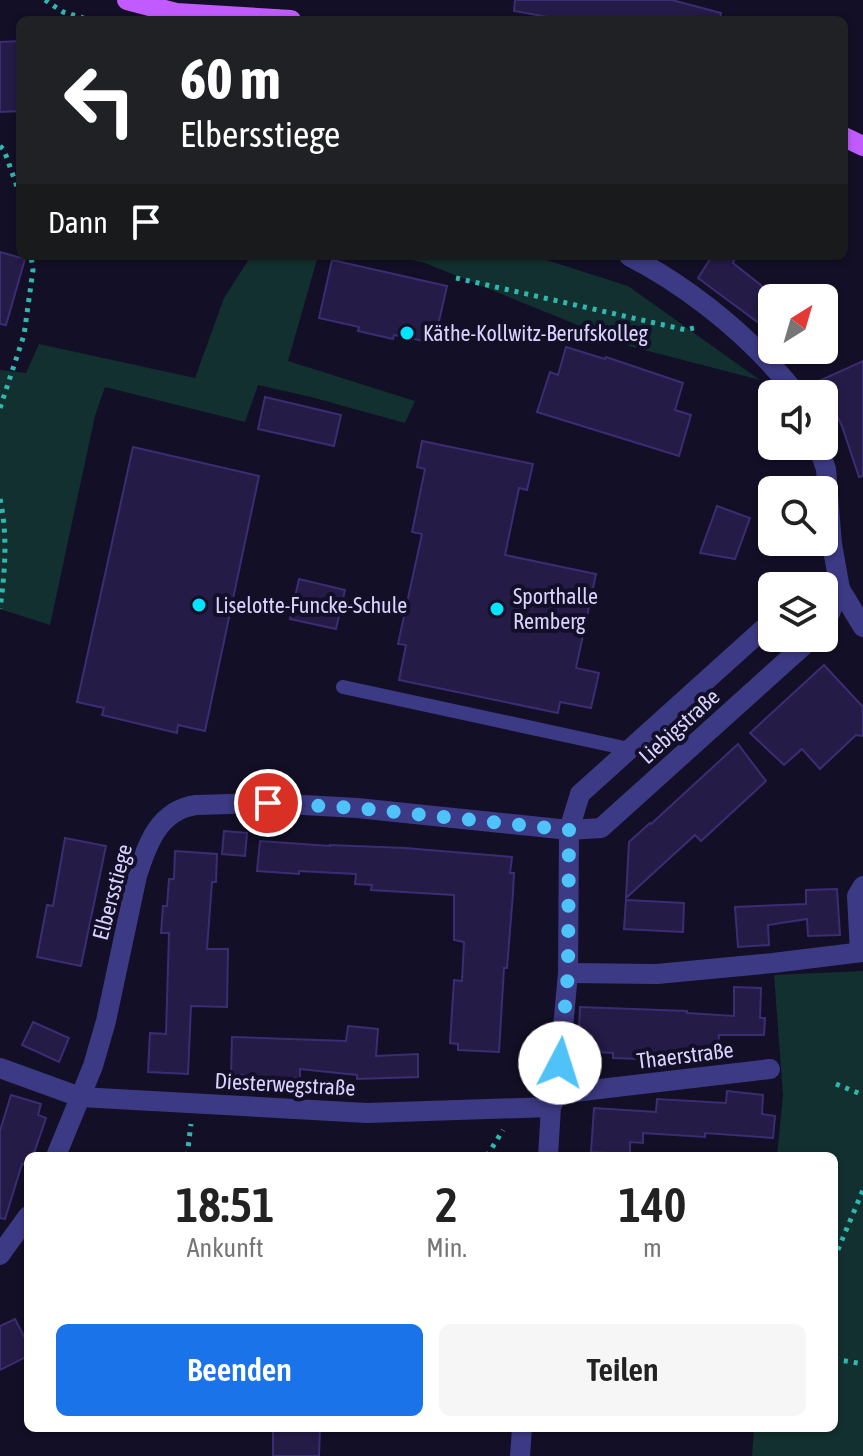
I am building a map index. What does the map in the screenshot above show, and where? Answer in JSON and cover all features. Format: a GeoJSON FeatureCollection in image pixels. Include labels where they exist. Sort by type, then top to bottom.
{"type":"FeatureCollection","features":[{"type":"Feature","properties":{"kind":"main road"},"geometry":{"type":"LineString","coordinates":[[127,0],[173,16]]}},
{"type":"Feature","properties":{"kind":"street"},"geometry":{"type":"LineString","coordinates":[[636,260],[676,284],[725,320],[764,356],[784,380]]}},
{"type":"Feature","properties":{"kind":"street"},"geometry":{"type":"LineString","coordinates":[[823,460],[832,572]]}},
{"type":"Feature","properties":{"kind":"street"},"geometry":{"type":"LineString","coordinates":[[838,596],[863,627]]}},
{"type":"Feature","properties":{"kind":"street","name":"Liebigstraße"},"geometry":{"type":"LineString","coordinates":[[548,1152],[568,973],[569,830],[580,794],[758,634]]}},
{"type":"Feature","properties":{"kind":"street","name":"Liebigstraße"},"geometry":{"type":"LineString","coordinates":[[569,830],[601,828],[796,652]]}},
{"type":"Feature","properties":{"kind":"street","name":"Elbersstiege"},"geometry":{"type":"LineString","coordinates":[[80,1097],[106,1021],[144,853],[160,826],[178,809],[196,805],[268,803],[357,808],[569,830]]}},
{"type":"Feature","properties":{"kind":"street"},"geometry":{"type":"LineString","coordinates":[[568,973],[657,974],[862,952],[857,896],[863,886]]}},
{"type":"Feature","properties":{"kind":"street","name":"Diesterwegstraße"},"geometry":{"type":"LineString","coordinates":[[0,1068],[80,1097],[367,1113],[554,1100]]}},
{"type":"Feature","properties":{"kind":"street","name":"Thaerstraße"},"geometry":{"type":"LineString","coordinates":[[554,1100],[770,1069]]}},
{"type":"Feature","properties":{"kind":"street"},"geometry":{"type":"LineString","coordinates":[[58,1152],[80,1097]]}},
{"type":"Feature","properties":{"kind":"street"},"geometry":{"type":"LineString","coordinates":[[0,1255],[24,1222]]}},
{"type":"Feature","properties":{"kind":"street"},"geometry":{"type":"LineString","coordinates":[[520,1456],[522,1432]]}},
{"type":"Feature","properties":{"kind":"lane"},"geometry":{"type":"LineString","coordinates":[[343,687],[629,749]]}},
{"type":"Feature","properties":{"kind":"path"},"geometry":{"type":"LineString","coordinates":[[45,0],[63,12],[76,16]]}},
{"type":"Feature","properties":{"kind":"path"},"geometry":{"type":"LineString","coordinates":[[0,146],[16,184]]}},
{"type":"Feature","properties":{"kind":"path"},"geometry":{"type":"LineString","coordinates":[[0,408],[24,335],[33,270],[32,260]]}},
{"type":"Feature","properties":{"kind":"path"},"geometry":{"type":"LineString","coordinates":[[456,278],[686,330],[725,320]]}},
{"type":"Feature","properties":{"kind":"path"},"geometry":{"type":"LineString","coordinates":[[0,499],[5,540],[5,576],[0,609]]}},
{"type":"Feature","properties":{"kind":"path"},"geometry":{"type":"LineString","coordinates":[[836,1084],[863,1095]]}},
{"type":"Feature","properties":{"kind":"path"},"geometry":{"type":"LineString","coordinates":[[188,1152],[194,1103]]}},
{"type":"Feature","properties":{"kind":"path"},"geometry":{"type":"LineString","coordinates":[[838,1249],[863,1190]]}},
{"type":"Feature","properties":{"kind":"path"},"geometry":{"type":"LineString","coordinates":[[838,1360],[863,1364]]}},
{"type":"Feature","properties":{"kind":"green space"},"geometry":{"type":"Polygon","coordinates":[[[248,260],[317,260],[288,361],[415,401],[405,423],[258,385],[245,422],[105,387],[95,416],[50,625],[0,609],[0,370],[26,373],[39,344],[195,378],[224,298],[248,260]]]}},
{"type":"Feature","properties":{"kind":"green space"},"geometry":{"type":"Polygon","coordinates":[[[413,260],[547,260],[628,286],[760,380],[629,346],[413,260]]]}},
{"type":"Feature","properties":{"kind":"green space"},"geometry":{"type":"Polygon","coordinates":[[[863,971],[863,1456],[752,1456],[754,1432],[838,1432],[838,1152],[777,1152],[783,1095],[774,975],[863,971]]]}},
{"type":"Feature","properties":{"kind":"building"},"geometry":{"type":"Polygon","coordinates":[[[515,0],[672,0],[721,13],[721,16],[542,16],[514,11],[515,0]]]}},
{"type":"Feature","properties":{"kind":"building"},"geometry":{"type":"Polygon","coordinates":[[[16,41],[16,111],[0,112],[0,42],[16,41]]]}},
{"type":"Feature","properties":{"kind":"building"},"geometry":{"type":"Polygon","coordinates":[[[0,252],[16,256],[16,260],[25,260],[6,325],[0,324],[0,252]]]}},
{"type":"Feature","properties":{"kind":"building"},"geometry":{"type":"Polygon","coordinates":[[[332,260],[447,286],[434,343],[394,335],[393,339],[319,318],[332,260]]]}},
{"type":"Feature","properties":{"kind":"building"},"geometry":{"type":"Polygon","coordinates":[[[709,260],[734,260],[733,263],[759,284],[758,323],[698,278],[709,260]]]}},
{"type":"Feature","properties":{"kind":"building"},"geometry":{"type":"Polygon","coordinates":[[[566,347],[683,383],[675,410],[691,415],[679,456],[537,412],[550,372],[558,375],[566,347]]]}},
{"type":"Feature","properties":{"kind":"building"},"geometry":{"type":"Polygon","coordinates":[[[863,361],[863,476],[859,477],[838,418],[838,380],[821,380],[863,361]]]}},
{"type":"Feature","properties":{"kind":"building"},"geometry":{"type":"Polygon","coordinates":[[[265,397],[341,415],[334,446],[258,429],[265,397]]]}},
{"type":"Feature","properties":{"kind":"building","name":"Sporthalle Remberg"},"geometry":{"type":"Polygon","coordinates":[[[422,441],[533,464],[527,490],[519,488],[505,555],[596,574],[576,668],[599,673],[591,708],[560,702],[558,713],[399,680],[406,645],[398,644],[422,534],[412,532],[425,469],[417,467],[422,441]]]}},
{"type":"Feature","properties":{"kind":"building"},"geometry":{"type":"Polygon","coordinates":[[[133,447],[259,476],[205,731],[178,725],[177,733],[102,715],[104,708],[77,702],[133,447]]]}},
{"type":"Feature","properties":{"kind":"building"},"geometry":{"type":"Polygon","coordinates":[[[717,506],[750,518],[735,559],[700,553],[717,506]]]}},
{"type":"Feature","properties":{"kind":"building"},"geometry":{"type":"Polygon","coordinates":[[[299,579],[345,590],[336,629],[290,619],[299,579]]]}},
{"type":"Feature","properties":{"kind":"building"},"geometry":{"type":"Polygon","coordinates":[[[824,665],[863,707],[863,736],[856,735],[820,769],[802,749],[784,765],[750,733],[824,665]]]}},
{"type":"Feature","properties":{"kind":"building"},"geometry":{"type":"Polygon","coordinates":[[[738,744],[766,781],[701,841],[695,835],[626,898],[629,842],[738,744]]]}},
{"type":"Feature","properties":{"kind":"building"},"geometry":{"type":"Polygon","coordinates":[[[224,831],[247,833],[245,856],[222,854],[224,831]]]}},
{"type":"Feature","properties":{"kind":"building"},"geometry":{"type":"Polygon","coordinates":[[[65,838],[106,846],[81,966],[37,957],[47,905],[53,906],[65,838]]]}},
{"type":"Feature","properties":{"kind":"building"},"geometry":{"type":"Polygon","coordinates":[[[260,841],[512,857],[510,873],[514,873],[513,893],[499,1052],[458,1050],[458,1044],[450,1043],[454,980],[462,981],[464,942],[454,940],[454,895],[371,890],[372,885],[355,884],[356,874],[257,871],[260,841]]]}},
{"type":"Feature","properties":{"kind":"building"},"geometry":{"type":"Polygon","coordinates":[[[175,851],[217,854],[207,949],[228,949],[227,1007],[191,1006],[188,1074],[148,1072],[150,1033],[166,1034],[169,933],[161,933],[169,879],[174,879],[175,851]]]}},
{"type":"Feature","properties":{"kind":"building"},"geometry":{"type":"Polygon","coordinates":[[[837,889],[840,935],[808,936],[807,919],[768,925],[769,945],[738,947],[735,907],[806,904],[806,890],[837,889]]]}},
{"type":"Feature","properties":{"kind":"building"},"geometry":{"type":"Polygon","coordinates":[[[626,900],[684,903],[683,932],[624,929],[626,900]]]}},
{"type":"Feature","properties":{"kind":"building"},"geometry":{"type":"Polygon","coordinates":[[[734,987],[761,988],[760,1018],[765,1018],[764,1035],[719,1035],[718,1050],[707,1049],[706,1054],[665,1052],[665,1057],[639,1055],[639,1059],[613,1058],[613,1053],[578,1051],[580,1007],[734,1016],[734,987]]]}},
{"type":"Feature","properties":{"kind":"building"},"geometry":{"type":"Polygon","coordinates":[[[33,1022],[69,1038],[59,1062],[22,1045],[33,1022]]]}},
{"type":"Feature","properties":{"kind":"building"},"geometry":{"type":"Polygon","coordinates":[[[348,1026],[378,1029],[376,1056],[418,1054],[418,1077],[357,1079],[357,1075],[300,1069],[300,1078],[231,1075],[232,1037],[346,1041],[348,1026]]]}},
{"type":"Feature","properties":{"kind":"building"},"geometry":{"type":"Polygon","coordinates":[[[727,1091],[763,1095],[762,1114],[775,1116],[773,1138],[643,1133],[643,1143],[630,1142],[630,1152],[591,1152],[594,1108],[656,1112],[657,1099],[726,1103],[727,1091]]]}},
{"type":"Feature","properties":{"kind":"building"},"geometry":{"type":"Polygon","coordinates":[[[11,1095],[41,1104],[38,1115],[46,1118],[34,1152],[24,1152],[24,1165],[5,1219],[0,1218],[0,1131],[11,1095]]]}},
{"type":"Feature","properties":{"kind":"building"},"geometry":{"type":"Polygon","coordinates":[[[15,1319],[24,1336],[24,1358],[0,1370],[0,1326],[15,1319]]]}},
{"type":"Feature","properties":{"kind":"building"},"geometry":{"type":"Polygon","coordinates":[[[273,1432],[320,1432],[319,1456],[273,1456],[273,1432]]]}},
{"type":"Feature","properties":{"kind":"place","name":"Käthe-Kollwitz-Berufskolleg"},"geometry":{"type":"Point","coordinates":[407,333]}},
{"type":"Feature","properties":{"kind":"place","name":"Liselotte-Funcke-Schule"},"geometry":{"type":"Point","coordinates":[199,605]}},
{"type":"Feature","properties":{"kind":"place","name":"Sporthalle Remberg"},"geometry":{"type":"Point","coordinates":[497,609]}},
{"type":"Feature","properties":{"kind":"route"},"geometry":{"type":"LineString","coordinates":[[268,803],[357,808],[569,830],[568,973],[560,1063]]}}]}
